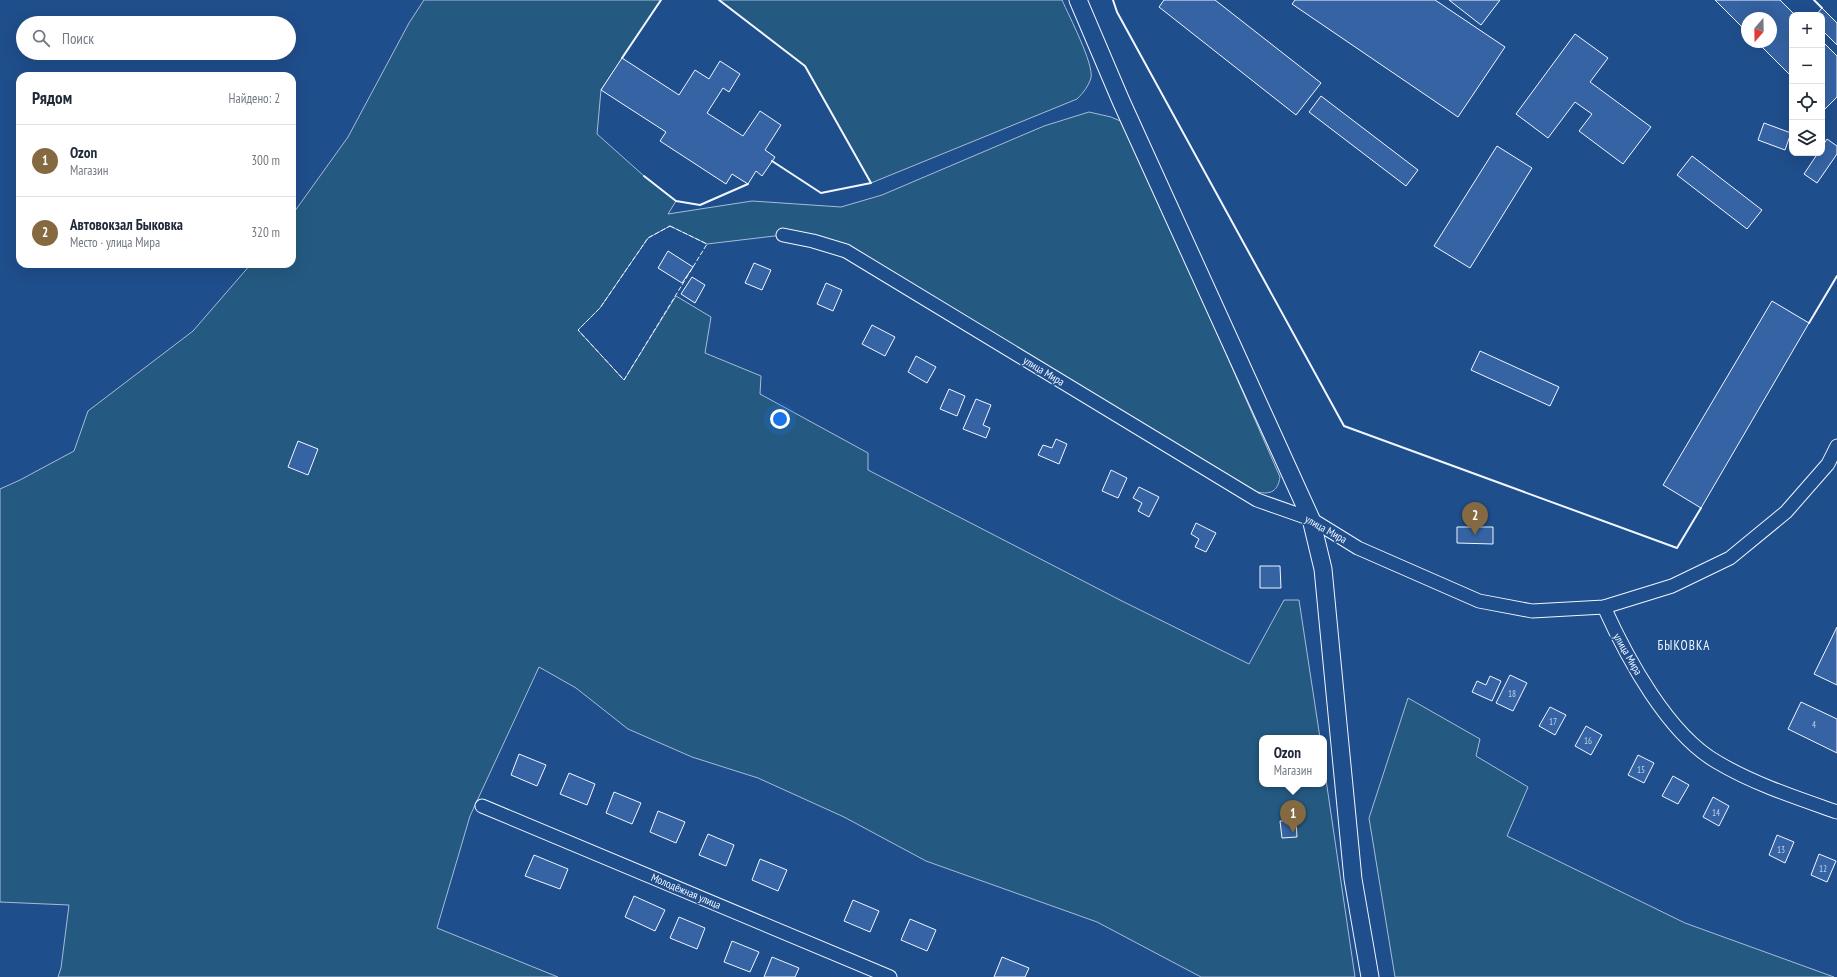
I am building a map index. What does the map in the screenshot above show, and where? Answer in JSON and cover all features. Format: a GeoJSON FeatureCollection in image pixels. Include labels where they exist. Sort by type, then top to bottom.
{"type":"FeatureCollection","features":[{"type":"Feature","properties":{"kind":"street"},"geometry":{"type":"LineString","coordinates":[[1078,0],[1125,108],[1311,519],[1323,570],[1353,879],[1370,977]]}},
{"type":"Feature","properties":{"kind":"street","name":"улица Мира"},"geometry":{"type":"LineString","coordinates":[[783,235],[813,241],[846,251],[1257,500],[1311,519],[1358,548],[1478,601],[1532,610],[1604,607],[1619,640],[1680,733],[1716,762],[1778,791],[1837,812]]}},
{"type":"Feature","properties":{"kind":"street"},"geometry":{"type":"LineString","coordinates":[[1604,607],[1672,586],[1730,558],[1786,512],[1828,464],[1837,446]]}},
{"type":"Feature","properties":{"kind":"street","name":"Молодёжная улица"},"geometry":{"type":"LineString","coordinates":[[482,806],[890,977]]}},
{"type":"Feature","properties":{"kind":"shaded area"},"geometry":{"type":"Polygon","coordinates":[[[424,0],[661,0],[601,90],[597,134],[644,176],[676,201],[668,214],[752,201],[841,207],[882,195],[1044,126],[1089,112],[1111,117],[1125,123],[1280,477],[1278,486],[1273,491],[1266,493],[1257,492],[846,251],[783,235],[707,244],[670,226],[648,238],[600,308],[578,330],[624,380],[676,296],[711,317],[705,353],[761,376],[760,394],[868,453],[868,470],[1120,600],[1249,664],[1284,600],[1299,600],[1320,735],[1259,735],[1259,787],[1327,786],[1355,977],[1201,977],[1097,922],[926,861],[844,817],[758,778],[692,757],[628,729],[576,688],[539,667],[470,816],[437,928],[558,977],[58,977],[61,968],[69,905],[0,902],[0,489],[74,451],[88,411],[193,331],[248,268],[296,268],[296,209],[348,137],[409,23],[424,0]]]}},
{"type":"Feature","properties":{"kind":"shaded area"},"geometry":{"type":"Polygon","coordinates":[[[719,0],[1062,0],[1085,51],[1091,71],[1091,78],[1085,90],[1077,99],[871,183],[805,66],[719,0]]]}},
{"type":"Feature","properties":{"kind":"shaded area"},"geometry":{"type":"Polygon","coordinates":[[[1408,698],[1480,739],[1476,756],[1528,787],[1507,836],[1685,923],[1834,977],[1395,977],[1369,818],[1408,698]]]}},
{"type":"Feature","properties":{"kind":"building"},"geometry":{"type":"Polygon","coordinates":[[[1164,0],[1215,0],[1321,83],[1296,115],[1159,7],[1164,0]]]}},
{"type":"Feature","properties":{"kind":"building"},"geometry":{"type":"Polygon","coordinates":[[[1295,0],[1435,0],[1505,47],[1458,117],[1292,4],[1295,0]]]}},
{"type":"Feature","properties":{"kind":"building"},"geometry":{"type":"Polygon","coordinates":[[[1449,0],[1500,0],[1481,25],[1449,0]]]}},
{"type":"Feature","properties":{"kind":"building"},"geometry":{"type":"Polygon","coordinates":[[[1715,0],[1780,0],[1792,12],[1789,12],[1789,74],[1763,48],[1777,48],[1777,12],[1741,12],[1741,26],[1715,0]]]}},
{"type":"Feature","properties":{"kind":"building"},"geometry":{"type":"Polygon","coordinates":[[[1822,8],[1837,23],[1837,45],[1825,33],[1825,12],[1819,12],[1822,8]]]}},
{"type":"Feature","properties":{"kind":"building"},"geometry":{"type":"Polygon","coordinates":[[[1575,34],[1608,58],[1590,82],[1651,127],[1623,164],[1579,131],[1592,114],[1575,102],[1548,138],[1516,114],[1575,34]]]}},
{"type":"Feature","properties":{"kind":"building"},"geometry":{"type":"Polygon","coordinates":[[[1825,44],[1837,56],[1837,97],[1825,109],[1825,44]]]}},
{"type":"Feature","properties":{"kind":"building"},"geometry":{"type":"Polygon","coordinates":[[[622,58],[679,95],[695,70],[709,79],[720,61],[740,74],[729,92],[723,88],[707,113],[743,136],[760,111],[781,125],[765,150],[775,157],[762,176],[756,171],[748,184],[732,174],[726,184],[660,141],[666,132],[601,90],[622,58]]]}},
{"type":"Feature","properties":{"kind":"building"},"geometry":{"type":"Polygon","coordinates":[[[1321,96],[1418,170],[1406,186],[1309,112],[1321,96]]]}},
{"type":"Feature","properties":{"kind":"building"},"geometry":{"type":"Polygon","coordinates":[[[1764,123],[1789,132],[1789,139],[1785,150],[1758,140],[1764,123]]]}},
{"type":"Feature","properties":{"kind":"building"},"geometry":{"type":"Polygon","coordinates":[[[1827,139],[1837,146],[1837,154],[1817,183],[1804,174],[1816,156],[1825,156],[1825,142],[1827,139]]]}},
{"type":"Feature","properties":{"kind":"building"},"geometry":{"type":"Polygon","coordinates":[[[1497,146],[1532,168],[1470,268],[1434,246],[1497,146]]]}},
{"type":"Feature","properties":{"kind":"building"},"geometry":{"type":"Polygon","coordinates":[[[1692,156],[1762,210],[1747,229],[1677,175],[1692,156]]]}},
{"type":"Feature","properties":{"kind":"building"},"geometry":{"type":"Polygon","coordinates":[[[668,251],[693,267],[682,283],[658,268],[668,251]]]}},
{"type":"Feature","properties":{"kind":"building"},"geometry":{"type":"Polygon","coordinates":[[[754,263],[771,270],[762,290],[745,283],[754,263]]]}},
{"type":"Feature","properties":{"kind":"building"},"geometry":{"type":"Polygon","coordinates":[[[692,277],[705,285],[695,303],[681,294],[692,277]]]}},
{"type":"Feature","properties":{"kind":"building"},"geometry":{"type":"Polygon","coordinates":[[[826,283],[842,290],[833,311],[817,304],[826,283]]]}},
{"type":"Feature","properties":{"kind":"building"},"geometry":{"type":"Polygon","coordinates":[[[1772,301],[1809,323],[1701,508],[1663,485],[1772,301]]]}},
{"type":"Feature","properties":{"kind":"building"},"geometry":{"type":"Polygon","coordinates":[[[872,325],[895,337],[885,356],[862,344],[872,325]]]}},
{"type":"Feature","properties":{"kind":"building"},"geometry":{"type":"Polygon","coordinates":[[[1480,351],[1559,387],[1550,406],[1471,370],[1480,351]]]}},
{"type":"Feature","properties":{"kind":"building"},"geometry":{"type":"Polygon","coordinates":[[[916,356],[936,367],[927,383],[908,372],[916,356]]]}},
{"type":"Feature","properties":{"kind":"building"},"geometry":{"type":"Polygon","coordinates":[[[949,389],[965,396],[957,416],[940,409],[949,389]]]}},
{"type":"Feature","properties":{"kind":"building"},"geometry":{"type":"Polygon","coordinates":[[[976,399],[991,405],[983,425],[990,428],[986,438],[963,429],[976,399]]]}},
{"type":"Feature","properties":{"kind":"building"},"geometry":{"type":"Polygon","coordinates":[[[1056,439],[1067,444],[1059,464],[1038,455],[1043,445],[1052,448],[1056,439]]]}},
{"type":"Feature","properties":{"kind":"building"},"geometry":{"type":"Polygon","coordinates":[[[298,441],[318,449],[308,475],[288,467],[298,441]]]}},
{"type":"Feature","properties":{"kind":"building"},"geometry":{"type":"Polygon","coordinates":[[[1111,470],[1127,478],[1118,498],[1102,491],[1111,470]]]}},
{"type":"Feature","properties":{"kind":"building"},"geometry":{"type":"Polygon","coordinates":[[[1139,487],[1159,497],[1149,517],[1138,511],[1142,503],[1133,498],[1139,487]]]}},
{"type":"Feature","properties":{"kind":"building"},"geometry":{"type":"Polygon","coordinates":[[[1196,523],[1216,533],[1206,552],[1195,547],[1199,539],[1191,534],[1196,523]]]}},
{"type":"Feature","properties":{"kind":"building"},"geometry":{"type":"Polygon","coordinates":[[[1457,527],[1493,527],[1493,544],[1457,543],[1457,527]]]}},
{"type":"Feature","properties":{"kind":"building"},"geometry":{"type":"Polygon","coordinates":[[[1260,566],[1280,566],[1281,588],[1260,588],[1260,566]]]}},
{"type":"Feature","properties":{"kind":"building"},"geometry":{"type":"Polygon","coordinates":[[[1837,627],[1837,685],[1814,674],[1837,627]]]}},
{"type":"Feature","properties":{"kind":"building"},"geometry":{"type":"Polygon","coordinates":[[[1510,675],[1527,683],[1513,711],[1496,703],[1510,675]]]}},
{"type":"Feature","properties":{"kind":"building"},"geometry":{"type":"Polygon","coordinates":[[[1490,676],[1501,681],[1492,701],[1472,692],[1477,681],[1486,685],[1490,676]]]}},
{"type":"Feature","properties":{"kind":"building"},"geometry":{"type":"Polygon","coordinates":[[[1801,702],[1837,719],[1837,753],[1788,729],[1801,702]]]}},
{"type":"Feature","properties":{"kind":"building"},"geometry":{"type":"Polygon","coordinates":[[[1550,707],[1566,715],[1555,735],[1539,726],[1550,707]]]}},
{"type":"Feature","properties":{"kind":"building"},"geometry":{"type":"Polygon","coordinates":[[[1586,726],[1602,735],[1591,755],[1575,746],[1586,726]]]}},
{"type":"Feature","properties":{"kind":"building"},"geometry":{"type":"Polygon","coordinates":[[[519,754],[546,765],[537,786],[511,775],[519,754]]]}},
{"type":"Feature","properties":{"kind":"building"},"geometry":{"type":"Polygon","coordinates":[[[1638,755],[1654,763],[1644,783],[1628,775],[1638,755]]]}},
{"type":"Feature","properties":{"kind":"building"},"geometry":{"type":"Polygon","coordinates":[[[569,773],[595,784],[587,805],[560,794],[569,773]]]}},
{"type":"Feature","properties":{"kind":"building"},"geometry":{"type":"Polygon","coordinates":[[[1673,776],[1689,785],[1678,804],[1662,796],[1673,776]]]}},
{"type":"Feature","properties":{"kind":"building"},"geometry":{"type":"Polygon","coordinates":[[[614,792],[641,803],[632,824],[606,813],[614,792]]]}},
{"type":"Feature","properties":{"kind":"building"},"geometry":{"type":"Polygon","coordinates":[[[1713,797],[1729,806],[1719,826],[1703,817],[1713,797]]]}},
{"type":"Feature","properties":{"kind":"building"},"geometry":{"type":"Polygon","coordinates":[[[658,811],[685,822],[676,843],[650,832],[658,811]]]}},
{"type":"Feature","properties":{"kind":"building"},"geometry":{"type":"Polygon","coordinates":[[[1296,820],[1297,837],[1282,838],[1280,821],[1296,820]]]}},
{"type":"Feature","properties":{"kind":"building"},"geometry":{"type":"Polygon","coordinates":[[[708,834],[734,845],[726,866],[699,855],[708,834]]]}},
{"type":"Feature","properties":{"kind":"building"},"geometry":{"type":"Polygon","coordinates":[[[1777,835],[1794,842],[1785,863],[1769,855],[1777,835]]]}},
{"type":"Feature","properties":{"kind":"building"},"geometry":{"type":"Polygon","coordinates":[[[1819,854],[1836,861],[1827,882],[1811,875],[1819,854]]]}},
{"type":"Feature","properties":{"kind":"building"},"geometry":{"type":"Polygon","coordinates":[[[534,855],[568,869],[560,889],[525,876],[534,855]]]}},
{"type":"Feature","properties":{"kind":"building"},"geometry":{"type":"Polygon","coordinates":[[[760,859],[787,870],[778,891],[752,880],[760,859]]]}},
{"type":"Feature","properties":{"kind":"building"},"geometry":{"type":"Polygon","coordinates":[[[634,896],[665,910],[655,931],[625,917],[634,896]]]}},
{"type":"Feature","properties":{"kind":"building"},"geometry":{"type":"Polygon","coordinates":[[[853,900],[879,911],[870,932],[844,921],[853,900]]]}},
{"type":"Feature","properties":{"kind":"building"},"geometry":{"type":"Polygon","coordinates":[[[679,917],[705,928],[697,949],[670,938],[679,917]]]}},
{"type":"Feature","properties":{"kind":"building"},"geometry":{"type":"Polygon","coordinates":[[[910,919],[936,930],[927,951],[901,940],[910,919]]]}},
{"type":"Feature","properties":{"kind":"building"},"geometry":{"type":"Polygon","coordinates":[[[732,941],[759,952],[750,972],[724,962],[732,941]]]}},
{"type":"Feature","properties":{"kind":"building"},"geometry":{"type":"Polygon","coordinates":[[[772,957],[799,968],[795,977],[764,977],[772,957]]]}},
{"type":"Feature","properties":{"kind":"building"},"geometry":{"type":"Polygon","coordinates":[[[1002,957],[1029,968],[1025,977],[994,977],[1002,957]]]}},
{"type":"Feature","properties":{"kind":"fence"},"geometry":{"type":"LineString","coordinates":[[670,226],[707,244],[624,380],[578,330],[600,308],[648,238],[670,226]]}},
{"type":"Feature","properties":{"kind":"wall"},"geometry":{"type":"LineString","coordinates":[[622,58],[661,0]]}},
{"type":"Feature","properties":{"kind":"wall"},"geometry":{"type":"LineString","coordinates":[[719,0],[805,66],[871,183],[821,193],[772,161]]}},
{"type":"Feature","properties":{"kind":"wall"},"geometry":{"type":"LineString","coordinates":[[1113,0],[1117,12],[1344,426],[1677,548],[1701,508]]}},
{"type":"Feature","properties":{"kind":"wall"},"geometry":{"type":"LineString","coordinates":[[1814,0],[1822,8]]}},
{"type":"Feature","properties":{"kind":"wall"},"geometry":{"type":"LineString","coordinates":[[644,176],[676,201],[700,205],[748,184]]}},
{"type":"Feature","properties":{"kind":"wall"},"geometry":{"type":"LineString","coordinates":[[1809,323],[1837,276]]}},
{"type":"Feature","properties":{"kind":"place","name":"Автовокзал Быковка"},"geometry":{"type":"Point","coordinates":[1475,535]}},
{"type":"Feature","properties":{"kind":"place","name":"Ozon"},"geometry":{"type":"Point","coordinates":[1293,833]}},
{"type":"Feature","properties":{"kind":"district","name":"БЫКОВКА"},"geometry":{"type":"Point","coordinates":[1684,645]}}]}
